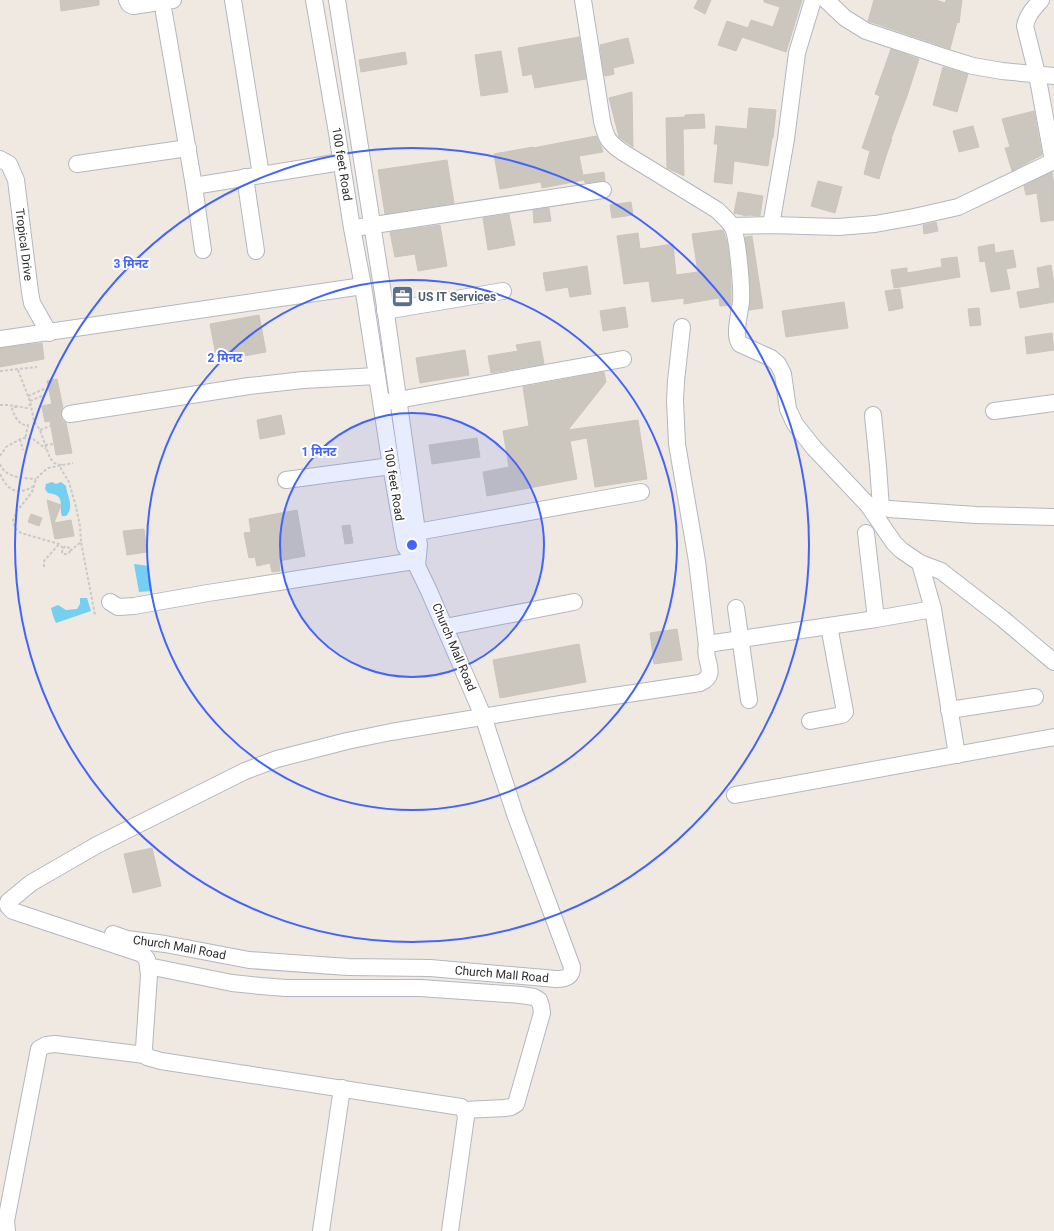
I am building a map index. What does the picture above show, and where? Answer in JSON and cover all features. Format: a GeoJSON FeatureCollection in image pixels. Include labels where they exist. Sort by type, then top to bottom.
{"type":"FeatureCollection","features":[{"type":"Feature","properties":{"kind":"street"},"geometry":{"type":"LineString","coordinates":[[126,0],[133,6],[172,0]]}},
{"type":"Feature","properties":{"kind":"street"},"geometry":{"type":"LineString","coordinates":[[233,0],[261,175]]}},
{"type":"Feature","properties":{"kind":"street","name":"100 feet Road"},"geometry":{"type":"LineString","coordinates":[[314,0],[363,286],[405,546],[415,564]]}},
{"type":"Feature","properties":{"kind":"street","name":"100 feet Road"},"geometry":{"type":"LineString","coordinates":[[337,0],[419,545],[415,564]]}},
{"type":"Feature","properties":{"kind":"street"},"geometry":{"type":"LineString","coordinates":[[583,0],[604,129],[607,139],[624,153],[715,210],[728,221],[739,261],[742,296],[737,332],[738,340],[740,344],[776,361],[783,374],[788,409],[795,424],[814,448],[874,506],[894,543],[901,550],[920,563],[941,571],[1003,619],[1054,662]]}},
{"type":"Feature","properties":{"kind":"street"},"geometry":{"type":"LineString","coordinates":[[771,225],[786,139],[798,53],[813,0]]}},
{"type":"Feature","properties":{"kind":"street"},"geometry":{"type":"LineString","coordinates":[[826,0],[845,18],[866,30],[941,56],[973,66],[1002,71],[1054,76]]}},
{"type":"Feature","properties":{"kind":"street"},"geometry":{"type":"LineString","coordinates":[[728,221],[771,225],[838,227],[875,224],[914,217],[958,207],[1054,161],[1037,74],[1025,26],[1026,20],[1031,11],[1041,0]]}},
{"type":"Feature","properties":{"kind":"street"},"geometry":{"type":"LineString","coordinates":[[164,14],[188,148],[202,250]]}},
{"type":"Feature","properties":{"kind":"street"},"geometry":{"type":"LineString","coordinates":[[334,117],[355,114]]}},
{"type":"Feature","properties":{"kind":"street"},"geometry":{"type":"LineString","coordinates":[[77,164],[188,148]]}},
{"type":"Feature","properties":{"kind":"street","name":"Tropical Drive"},"geometry":{"type":"LineString","coordinates":[[0,159],[9,164],[16,180],[32,303],[49,333]]}},
{"type":"Feature","properties":{"kind":"street"},"geometry":{"type":"LineString","coordinates":[[194,186],[341,162]]}},
{"type":"Feature","properties":{"kind":"street"},"geometry":{"type":"LineString","coordinates":[[245,178],[256,251]]}},
{"type":"Feature","properties":{"kind":"street"},"geometry":{"type":"LineString","coordinates":[[352,228],[603,190]]}},
{"type":"Feature","properties":{"kind":"street"},"geometry":{"type":"LineString","coordinates":[[0,339],[363,286]]}},
{"type":"Feature","properties":{"kind":"street"},"geometry":{"type":"LineString","coordinates":[[385,311],[503,291]]}},
{"type":"Feature","properties":{"kind":"street"},"geometry":{"type":"LineString","coordinates":[[145,1055],[144,1048],[149,975],[147,959],[142,954],[13,911],[4,903],[31,883],[97,845],[261,764],[347,741],[483,716],[705,681],[710,673],[696,561],[677,444],[674,401],[682,327]]}},
{"type":"Feature","properties":{"kind":"street"},"geometry":{"type":"LineString","coordinates":[[381,403],[623,359]]}},
{"type":"Feature","properties":{"kind":"street"},"geometry":{"type":"LineString","coordinates":[[70,414],[249,386],[303,380],[377,376]]}},
{"type":"Feature","properties":{"kind":"street"},"geometry":{"type":"LineString","coordinates":[[994,411],[1054,403]]}},
{"type":"Feature","properties":{"kind":"street"},"geometry":{"type":"LineString","coordinates":[[873,415],[878,466],[874,506]]}},
{"type":"Feature","properties":{"kind":"street"},"geometry":{"type":"LineString","coordinates":[[286,480],[390,460],[405,452]]}},
{"type":"Feature","properties":{"kind":"street"},"geometry":{"type":"LineString","coordinates":[[417,532],[641,492]]}},
{"type":"Feature","properties":{"kind":"street"},"geometry":{"type":"LineString","coordinates":[[874,506],[976,515],[1054,517]]}},
{"type":"Feature","properties":{"kind":"street"},"geometry":{"type":"LineString","coordinates":[[866,533],[876,619]]}},
{"type":"Feature","properties":{"kind":"street"},"geometry":{"type":"LineString","coordinates":[[920,563],[933,609],[957,755]]}},
{"type":"Feature","properties":{"kind":"street"},"geometry":{"type":"LineString","coordinates":[[110,602],[118,607],[134,606],[208,593],[415,564]]}},
{"type":"Feature","properties":{"kind":"street","name":"Church Mall Road"},"geometry":{"type":"LineString","coordinates":[[4,903],[127,939],[165,944],[250,960],[348,967],[430,968],[556,979],[566,978],[572,973],[572,967],[515,814],[483,716],[445,627],[415,564]]}},
{"type":"Feature","properties":{"kind":"street"},"geometry":{"type":"LineString","coordinates":[[445,627],[574,602]]}},
{"type":"Feature","properties":{"kind":"street"},"geometry":{"type":"LineString","coordinates":[[736,608],[749,700]]}},
{"type":"Feature","properties":{"kind":"street"},"geometry":{"type":"LineString","coordinates":[[707,646],[714,643],[933,609]]}},
{"type":"Feature","properties":{"kind":"street"},"geometry":{"type":"LineString","coordinates":[[810,720],[842,715],[845,712],[829,626]]}},
{"type":"Feature","properties":{"kind":"street"},"geometry":{"type":"LineString","coordinates":[[949,710],[1035,697]]}},
{"type":"Feature","properties":{"kind":"street"},"geometry":{"type":"LineString","coordinates":[[735,795],[1054,737]]}},
{"type":"Feature","properties":{"kind":"street"},"geometry":{"type":"LineString","coordinates":[[148,966],[232,983],[260,986],[286,988],[420,988],[514,994],[534,997],[539,1000],[542,1013],[516,1104],[505,1108],[464,1110]]}},
{"type":"Feature","properties":{"kind":"street"},"geometry":{"type":"LineString","coordinates":[[6,1231],[6,1222],[39,1049],[46,1045],[55,1044],[145,1055],[161,1061],[461,1106],[466,1117],[450,1231]]}},
{"type":"Feature","properties":{"kind":"street"},"geometry":{"type":"LineString","coordinates":[[321,1231],[342,1088]]}},
{"type":"Feature","properties":{"kind":"path"},"geometry":{"type":"LineString","coordinates":[[0,371],[37,368]]}},
{"type":"Feature","properties":{"kind":"path"},"geometry":{"type":"LineString","coordinates":[[18,370],[30,402],[34,421],[40,430],[46,450],[54,463],[61,465]]}},
{"type":"Feature","properties":{"kind":"path"},"geometry":{"type":"LineString","coordinates":[[28,396],[44,389]]}},
{"type":"Feature","properties":{"kind":"path"},"geometry":{"type":"LineString","coordinates":[[0,405],[27,408],[30,402],[44,395]]}},
{"type":"Feature","properties":{"kind":"path"},"geometry":{"type":"LineString","coordinates":[[17,407],[13,407],[12,409],[19,423],[28,425],[24,438]]}},
{"type":"Feature","properties":{"kind":"path"},"geometry":{"type":"LineString","coordinates":[[40,430],[53,425]]}},
{"type":"Feature","properties":{"kind":"path"},"geometry":{"type":"LineString","coordinates":[[0,456],[6,447],[24,438],[33,439],[46,450]]}},
{"type":"Feature","properties":{"kind":"path"},"geometry":{"type":"LineString","coordinates":[[20,439],[23,450]]}},
{"type":"Feature","properties":{"kind":"path"},"geometry":{"type":"LineString","coordinates":[[45,445],[54,444]]}},
{"type":"Feature","properties":{"kind":"path"},"geometry":{"type":"LineString","coordinates":[[70,551],[67,547],[63,548],[59,544],[25,535],[15,528],[13,520],[14,515],[32,492],[36,479],[42,473],[48,468],[73,463]]}},
{"type":"Feature","properties":{"kind":"path"},"geometry":{"type":"LineString","coordinates":[[0,464],[4,471],[18,478],[36,479]]}},
{"type":"Feature","properties":{"kind":"path"},"geometry":{"type":"LineString","coordinates":[[61,465],[61,469],[69,482],[76,507],[95,615]]}},
{"type":"Feature","properties":{"kind":"path"},"geometry":{"type":"LineString","coordinates":[[0,474],[5,485],[17,491],[25,490],[34,486]]}},
{"type":"Feature","properties":{"kind":"path"},"geometry":{"type":"LineString","coordinates":[[63,548],[63,554],[67,554],[81,542]]}},
{"type":"Feature","properties":{"kind":"path"},"geometry":{"type":"LineString","coordinates":[[44,567],[44,561],[59,544]]}},
{"type":"Feature","properties":{"kind":"water"},"geometry":{"type":"Polygon","coordinates":[[[52,482],[56,484],[61,482],[66,486],[70,501],[70,509],[66,516],[62,516],[61,502],[58,496],[48,493],[45,489],[46,484],[52,482]]]}},
{"type":"Feature","properties":{"kind":"water"},"geometry":{"type":"Polygon","coordinates":[[[134,564],[149,566],[152,591],[139,592],[134,564]]]}},
{"type":"Feature","properties":{"kind":"water"},"geometry":{"type":"Polygon","coordinates":[[[80,598],[87,598],[91,611],[56,623],[51,608],[58,605],[66,610],[77,609],[80,604],[80,598]]]}},
{"type":"Feature","properties":{"kind":"building"},"geometry":{"type":"Polygon","coordinates":[[[60,0],[99,0],[99,5],[61,11],[60,0]]]}},
{"type":"Feature","properties":{"kind":"building"},"geometry":{"type":"Polygon","coordinates":[[[698,0],[711,0],[705,14],[694,8],[698,0]]]}},
{"type":"Feature","properties":{"kind":"building"},"geometry":{"type":"Polygon","coordinates":[[[764,0],[802,0],[786,52],[742,37],[736,51],[718,45],[727,21],[748,28],[751,20],[773,27],[780,7],[764,2],[764,0]]]}},
{"type":"Feature","properties":{"kind":"building"},"geometry":{"type":"Polygon","coordinates":[[[874,0],[936,0],[945,3],[946,0],[962,0],[959,23],[957,22],[950,49],[868,21],[874,0]]]}},
{"type":"Feature","properties":{"kind":"building"},"geometry":{"type":"Polygon","coordinates":[[[579,37],[586,79],[535,88],[532,74],[523,76],[518,48],[579,37]]]}},
{"type":"Feature","properties":{"kind":"building"},"geometry":{"type":"Polygon","coordinates":[[[628,38],[634,63],[613,68],[614,74],[604,75],[600,45],[628,38]]]}},
{"type":"Feature","properties":{"kind":"building"},"geometry":{"type":"Polygon","coordinates":[[[891,49],[919,59],[891,139],[879,179],[864,174],[870,151],[862,148],[880,96],[875,94],[891,49]]]}},
{"type":"Feature","properties":{"kind":"building"},"geometry":{"type":"Polygon","coordinates":[[[501,51],[508,92],[481,96],[475,55],[501,51]]]}},
{"type":"Feature","properties":{"kind":"building"},"geometry":{"type":"Polygon","coordinates":[[[405,52],[407,64],[361,72],[359,60],[405,52]]]}},
{"type":"Feature","properties":{"kind":"building"},"geometry":{"type":"Polygon","coordinates":[[[943,67],[968,74],[957,112],[933,105],[943,67]]]}},
{"type":"Feature","properties":{"kind":"building"},"geometry":{"type":"Polygon","coordinates":[[[632,92],[633,147],[619,137],[609,98],[632,92]]]}},
{"type":"Feature","properties":{"kind":"building"},"geometry":{"type":"Polygon","coordinates":[[[749,108],[776,110],[768,166],[734,161],[732,184],[714,182],[718,144],[714,144],[716,126],[747,129],[749,108]]]}},
{"type":"Feature","properties":{"kind":"building"},"geometry":{"type":"Polygon","coordinates":[[[1034,111],[1042,155],[1012,171],[1005,148],[1010,147],[1002,119],[1034,111]]]}},
{"type":"Feature","properties":{"kind":"building"},"geometry":{"type":"Polygon","coordinates":[[[704,114],[705,128],[683,129],[684,176],[667,168],[666,118],[704,114]]]}},
{"type":"Feature","properties":{"kind":"building"},"geometry":{"type":"Polygon","coordinates":[[[973,126],[979,147],[959,152],[953,131],[973,126]]]}},
{"type":"Feature","properties":{"kind":"building"},"geometry":{"type":"Polygon","coordinates":[[[596,136],[603,152],[579,156],[584,180],[542,188],[541,182],[500,189],[494,154],[596,136]]]}},
{"type":"Feature","properties":{"kind":"building"},"geometry":{"type":"Polygon","coordinates":[[[447,160],[454,203],[385,214],[378,170],[447,160]]]}},
{"type":"Feature","properties":{"kind":"building"},"geometry":{"type":"Polygon","coordinates":[[[604,172],[605,181],[585,183],[584,175],[604,172]]]}},
{"type":"Feature","properties":{"kind":"building"},"geometry":{"type":"Polygon","coordinates":[[[1052,172],[1054,185],[1054,220],[1041,222],[1037,193],[1026,195],[1024,186],[1052,172]]]}},
{"type":"Feature","properties":{"kind":"building"},"geometry":{"type":"Polygon","coordinates":[[[818,181],[842,187],[835,213],[811,206],[818,181]]]}},
{"type":"Feature","properties":{"kind":"building"},"geometry":{"type":"Polygon","coordinates":[[[738,192],[763,196],[760,216],[747,216],[734,213],[738,192]]]}},
{"type":"Feature","properties":{"kind":"building"},"geometry":{"type":"Polygon","coordinates":[[[631,202],[633,215],[612,218],[610,205],[631,202]]]}},
{"type":"Feature","properties":{"kind":"building"},"geometry":{"type":"Polygon","coordinates":[[[549,208],[551,221],[534,223],[533,210],[549,208]]]}},
{"type":"Feature","properties":{"kind":"building"},"geometry":{"type":"Polygon","coordinates":[[[509,214],[515,245],[488,250],[483,218],[509,214]]]}},
{"type":"Feature","properties":{"kind":"building"},"geometry":{"type":"Polygon","coordinates":[[[936,222],[938,231],[924,234],[923,225],[936,222]]]}},
{"type":"Feature","properties":{"kind":"building"},"geometry":{"type":"Polygon","coordinates":[[[440,225],[447,266],[418,271],[415,254],[395,257],[390,232],[440,225]]]}},
{"type":"Feature","properties":{"kind":"building"},"geometry":{"type":"Polygon","coordinates":[[[723,230],[727,242],[730,264],[731,305],[720,306],[719,298],[684,304],[684,298],[652,302],[649,281],[624,284],[617,236],[638,233],[640,249],[673,244],[676,275],[698,272],[692,234],[723,230]]]}},
{"type":"Feature","properties":{"kind":"building"},"geometry":{"type":"Polygon","coordinates":[[[752,236],[763,308],[749,310],[750,285],[745,237],[752,236]]]}},
{"type":"Feature","properties":{"kind":"building"},"geometry":{"type":"Polygon","coordinates":[[[994,244],[995,253],[1013,250],[1016,267],[1006,269],[1010,289],[991,292],[985,261],[980,262],[978,247],[994,244]]]}},
{"type":"Feature","properties":{"kind":"building"},"geometry":{"type":"Polygon","coordinates":[[[957,257],[960,277],[894,288],[891,270],[907,268],[907,273],[942,267],[941,259],[957,257]]]}},
{"type":"Feature","properties":{"kind":"building"},"geometry":{"type":"Polygon","coordinates":[[[1051,265],[1054,283],[1054,302],[1020,308],[1017,292],[1040,288],[1037,268],[1051,265]]]}},
{"type":"Feature","properties":{"kind":"building"},"geometry":{"type":"Polygon","coordinates":[[[587,266],[591,294],[570,297],[568,287],[546,291],[543,273],[587,266]]]}},
{"type":"Feature","properties":{"kind":"building"},"geometry":{"type":"Polygon","coordinates":[[[900,289],[903,308],[889,311],[885,291],[900,289]]]}},
{"type":"Feature","properties":{"kind":"building"},"geometry":{"type":"Polygon","coordinates":[[[844,302],[848,328],[786,337],[782,311],[844,302]]]}},
{"type":"Feature","properties":{"kind":"building"},"geometry":{"type":"Polygon","coordinates":[[[625,307],[628,327],[603,331],[600,311],[625,307]]]}},
{"type":"Feature","properties":{"kind":"building"},"geometry":{"type":"Polygon","coordinates":[[[979,308],[981,325],[970,326],[968,309],[979,308]]]}},
{"type":"Feature","properties":{"kind":"building"},"geometry":{"type":"Polygon","coordinates":[[[259,315],[266,352],[217,361],[210,324],[259,315]]]}},
{"type":"Feature","properties":{"kind":"building"},"geometry":{"type":"Polygon","coordinates":[[[1052,333],[1054,350],[1027,354],[1025,337],[1052,333]]]}},
{"type":"Feature","properties":{"kind":"building"},"geometry":{"type":"Polygon","coordinates":[[[540,341],[544,364],[491,373],[488,356],[518,351],[516,345],[540,341]]]}},
{"type":"Feature","properties":{"kind":"building"},"geometry":{"type":"Polygon","coordinates":[[[42,343],[44,359],[0,367],[0,348],[42,343]]]}},
{"type":"Feature","properties":{"kind":"building"},"geometry":{"type":"Polygon","coordinates":[[[465,350],[469,375],[420,383],[416,358],[465,350]]]}},
{"type":"Feature","properties":{"kind":"building"},"geometry":{"type":"Polygon","coordinates":[[[604,372],[606,382],[568,430],[638,420],[647,479],[595,487],[587,438],[570,441],[577,479],[487,496],[483,472],[509,467],[503,431],[529,426],[523,387],[604,372]]]}},
{"type":"Feature","properties":{"kind":"building"},"geometry":{"type":"Polygon","coordinates":[[[57,379],[63,408],[61,411],[61,416],[62,420],[66,423],[72,453],[56,455],[50,421],[45,422],[42,406],[52,404],[47,381],[57,379]]]}},
{"type":"Feature","properties":{"kind":"building"},"geometry":{"type":"Polygon","coordinates":[[[281,415],[285,434],[260,439],[257,420],[281,415]]]}},
{"type":"Feature","properties":{"kind":"building"},"geometry":{"type":"Polygon","coordinates":[[[477,438],[480,457],[432,464],[429,445],[477,438]]]}},
{"type":"Feature","properties":{"kind":"building"},"geometry":{"type":"Polygon","coordinates":[[[47,500],[61,505],[54,523],[71,520],[74,536],[55,539],[47,500]]]}},
{"type":"Feature","properties":{"kind":"building"},"geometry":{"type":"Polygon","coordinates":[[[297,510],[305,556],[279,561],[280,571],[272,572],[270,563],[257,566],[255,557],[249,558],[244,533],[251,532],[249,519],[297,510]]]}},
{"type":"Feature","properties":{"kind":"building"},"geometry":{"type":"Polygon","coordinates":[[[31,514],[42,518],[39,526],[28,522],[31,514]]]}},
{"type":"Feature","properties":{"kind":"building"},"geometry":{"type":"Polygon","coordinates":[[[350,525],[353,543],[345,544],[342,526],[350,525]]]}},
{"type":"Feature","properties":{"kind":"building"},"geometry":{"type":"Polygon","coordinates":[[[144,529],[147,552],[127,555],[123,531],[144,529]]]}},
{"type":"Feature","properties":{"kind":"building"},"geometry":{"type":"Polygon","coordinates":[[[677,629],[682,660],[654,664],[650,633],[677,629]]]}},
{"type":"Feature","properties":{"kind":"building"},"geometry":{"type":"Polygon","coordinates":[[[579,644],[586,682],[500,698],[493,660],[579,644]]]}},
{"type":"Feature","properties":{"kind":"building"},"geometry":{"type":"Polygon","coordinates":[[[152,848],[161,886],[133,893],[124,854],[152,848]]]}},
{"type":"Feature","properties":{"kind":"place","name":"US IT Services"},"geometry":{"type":"Point","coordinates":[403,297]}}]}
